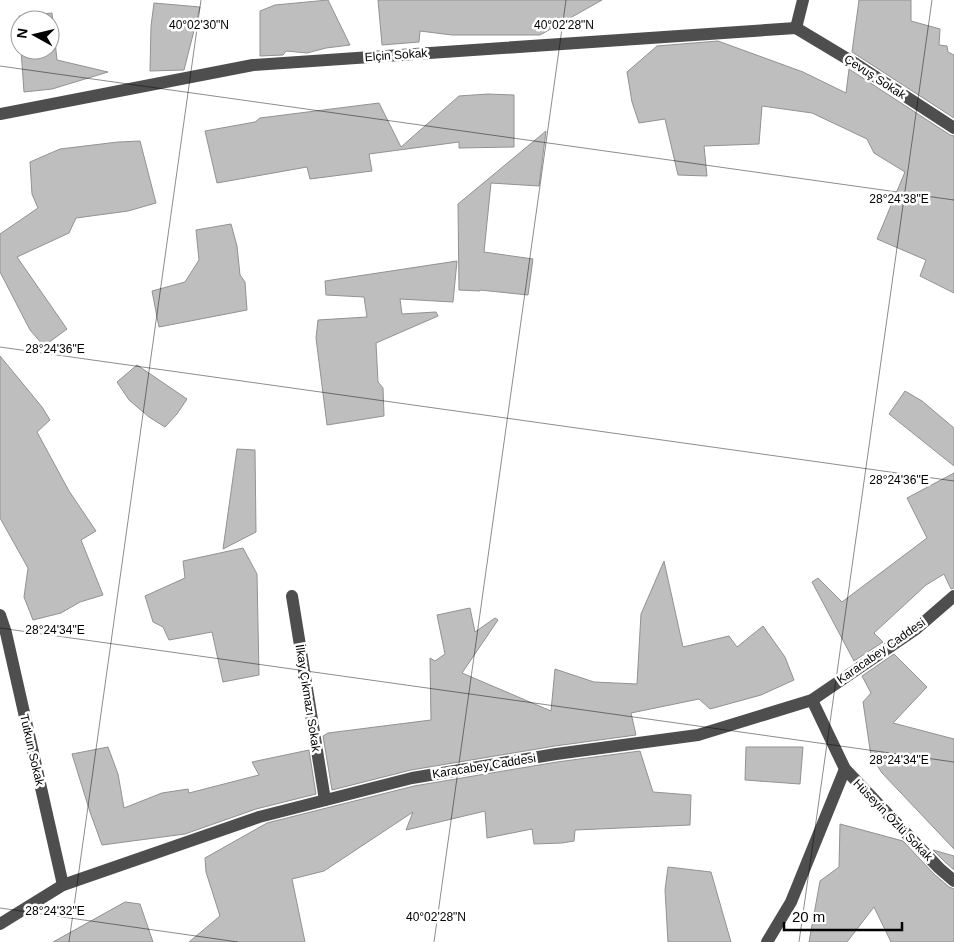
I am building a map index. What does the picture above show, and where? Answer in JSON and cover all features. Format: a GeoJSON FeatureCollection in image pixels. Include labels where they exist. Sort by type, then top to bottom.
{"type":"FeatureCollection","features":[{"type":"Feature","properties":{"kind":"street"},"geometry":{"type":"LineString","coordinates":[[796,28],[803,0]]}},
{"type":"Feature","properties":{"kind":"street","name":"Elçin Sokak"},"geometry":{"type":"LineString","coordinates":[[0,114],[253,65],[796,28]]}},
{"type":"Feature","properties":{"kind":"street","name":"Çevuş Sokak"},"geometry":{"type":"LineString","coordinates":[[796,28],[856,64],[954,128]]}},
{"type":"Feature","properties":{"kind":"street","name":"İlkay Çıkmazı Sokak"},"geometry":{"type":"LineString","coordinates":[[292,596],[325,800]]}},
{"type":"Feature","properties":{"kind":"street","name":"Karacabey Caddesi"},"geometry":{"type":"LineString","coordinates":[[0,924],[62,885],[259,817],[412,778],[556,754],[698,735],[812,700],[916,629],[954,596]]}},
{"type":"Feature","properties":{"kind":"street","name":"Tutkun Sokak"},"geometry":{"type":"LineString","coordinates":[[0,616],[6,633],[62,885]]}},
{"type":"Feature","properties":{"kind":"street","name":"Hüseyin Özlü Sokak"},"geometry":{"type":"LineString","coordinates":[[812,700],[845,769],[939,868],[954,881]]}},
{"type":"Feature","properties":{"kind":"street"},"geometry":{"type":"LineString","coordinates":[[767,942],[791,902],[845,769]]}},
{"type":"Feature","properties":{"kind":"building"},"geometry":{"type":"Polygon","coordinates":[[[328,0],[350,45],[307,53],[286,51],[283,55],[260,56],[260,11],[275,5],[328,0]]]}},
{"type":"Feature","properties":{"kind":"building"},"geometry":{"type":"Polygon","coordinates":[[[378,0],[602,0],[540,35],[452,35],[420,31],[419,42],[382,45],[378,0]]]}},
{"type":"Feature","properties":{"kind":"building"},"geometry":{"type":"Polygon","coordinates":[[[859,0],[911,0],[911,21],[940,29],[939,45],[947,46],[948,52],[954,55],[954,118],[852,52],[859,0]]]}},
{"type":"Feature","properties":{"kind":"building"},"geometry":{"type":"Polygon","coordinates":[[[154,3],[200,7],[184,70],[150,71],[151,26],[154,3]]]}},
{"type":"Feature","properties":{"kind":"building"},"geometry":{"type":"Polygon","coordinates":[[[718,41],[803,72],[846,93],[849,69],[954,136],[954,293],[920,276],[926,260],[877,239],[905,172],[874,153],[867,139],[812,113],[762,106],[759,144],[704,146],[707,176],[678,175],[665,119],[639,123],[632,102],[627,72],[657,46],[718,41]]]}},
{"type":"Feature","properties":{"kind":"building"},"geometry":{"type":"Polygon","coordinates":[[[22,60],[57,60],[108,72],[52,89],[24,92],[22,60]]]}},
{"type":"Feature","properties":{"kind":"building"},"geometry":{"type":"Polygon","coordinates":[[[514,95],[514,147],[459,148],[459,142],[369,154],[372,171],[310,179],[307,167],[217,183],[205,131],[255,122],[260,118],[379,103],[401,147],[459,96],[514,95]]]}},
{"type":"Feature","properties":{"kind":"building"},"geometry":{"type":"Polygon","coordinates":[[[546,131],[539,186],[491,183],[484,252],[533,259],[528,295],[480,290],[459,290],[458,204],[546,131]]]}},
{"type":"Feature","properties":{"kind":"building"},"geometry":{"type":"Polygon","coordinates":[[[140,141],[156,203],[128,211],[76,218],[69,233],[17,257],[67,329],[44,346],[30,330],[0,272],[0,234],[38,208],[32,194],[30,162],[60,149],[140,141]]]}},
{"type":"Feature","properties":{"kind":"building"},"geometry":{"type":"Polygon","coordinates":[[[231,224],[237,246],[240,275],[245,282],[247,310],[159,327],[152,291],[185,282],[199,260],[196,230],[231,224]]]}},
{"type":"Feature","properties":{"kind":"building"},"geometry":{"type":"Polygon","coordinates":[[[457,261],[453,302],[400,299],[402,314],[436,312],[438,316],[376,343],[378,382],[383,388],[384,416],[327,425],[316,338],[318,320],[367,317],[364,297],[326,295],[325,281],[457,261]]]}},
{"type":"Feature","properties":{"kind":"building"},"geometry":{"type":"Polygon","coordinates":[[[0,356],[42,407],[50,420],[37,432],[69,491],[96,531],[81,540],[103,595],[80,602],[61,613],[33,620],[24,597],[28,568],[0,518],[0,356]]]}},
{"type":"Feature","properties":{"kind":"building"},"geometry":{"type":"Polygon","coordinates":[[[137,365],[187,399],[165,427],[149,417],[129,400],[117,382],[137,365]]]}},
{"type":"Feature","properties":{"kind":"building"},"geometry":{"type":"Polygon","coordinates":[[[905,391],[922,401],[954,428],[954,466],[889,414],[905,391]]]}},
{"type":"Feature","properties":{"kind":"building"},"geometry":{"type":"Polygon","coordinates":[[[237,449],[255,450],[256,532],[223,549],[237,449]]]}},
{"type":"Feature","properties":{"kind":"building"},"geometry":{"type":"Polygon","coordinates":[[[954,473],[954,588],[951,589],[944,574],[926,585],[874,633],[883,642],[854,661],[812,582],[818,578],[842,602],[927,538],[907,498],[954,473]]]}},
{"type":"Feature","properties":{"kind":"building"},"geometry":{"type":"Polygon","coordinates":[[[243,548],[257,574],[259,675],[223,682],[212,632],[169,640],[163,627],[153,622],[145,596],[185,578],[183,561],[243,548]]]}},
{"type":"Feature","properties":{"kind":"building"},"geometry":{"type":"Polygon","coordinates":[[[664,561],[683,647],[729,636],[737,647],[763,626],[785,657],[794,680],[761,695],[710,709],[699,699],[631,713],[636,735],[555,746],[411,770],[332,790],[323,736],[328,733],[431,720],[430,658],[435,661],[445,654],[437,615],[470,608],[475,632],[495,618],[498,620],[462,673],[551,711],[555,669],[594,682],[637,684],[641,614],[664,561]]]}},
{"type":"Feature","properties":{"kind":"building"},"geometry":{"type":"Polygon","coordinates":[[[894,654],[927,687],[893,723],[954,739],[954,849],[882,773],[871,756],[863,702],[871,693],[862,676],[894,654]]]}},
{"type":"Feature","properties":{"kind":"building"},"geometry":{"type":"Polygon","coordinates":[[[108,747],[118,774],[124,808],[162,793],[188,789],[189,793],[259,775],[252,762],[309,750],[316,794],[256,809],[185,834],[102,845],[72,754],[108,747]]]}},
{"type":"Feature","properties":{"kind":"building"},"geometry":{"type":"Polygon","coordinates":[[[746,747],[803,747],[800,784],[745,780],[746,747]]]}},
{"type":"Feature","properties":{"kind":"building"},"geometry":{"type":"Polygon","coordinates":[[[640,751],[653,792],[691,795],[690,825],[575,830],[574,841],[534,844],[532,829],[487,838],[485,811],[406,830],[413,812],[324,871],[292,879],[305,942],[189,942],[220,916],[206,872],[205,858],[267,823],[414,786],[557,762],[640,751]]]}},
{"type":"Feature","properties":{"kind":"building"},"geometry":{"type":"Polygon","coordinates":[[[840,824],[903,841],[934,874],[954,889],[954,942],[891,942],[874,907],[847,942],[809,942],[820,881],[839,867],[840,824]]]}},
{"type":"Feature","properties":{"kind":"building"},"geometry":{"type":"Polygon","coordinates":[[[933,850],[954,856],[954,870],[945,862],[933,850]]]}},
{"type":"Feature","properties":{"kind":"building"},"geometry":{"type":"Polygon","coordinates":[[[668,867],[711,872],[731,942],[668,942],[665,890],[668,867]]]}},
{"type":"Feature","properties":{"kind":"building"},"geometry":{"type":"Polygon","coordinates":[[[125,902],[140,904],[153,942],[53,942],[125,902]]]}}]}
